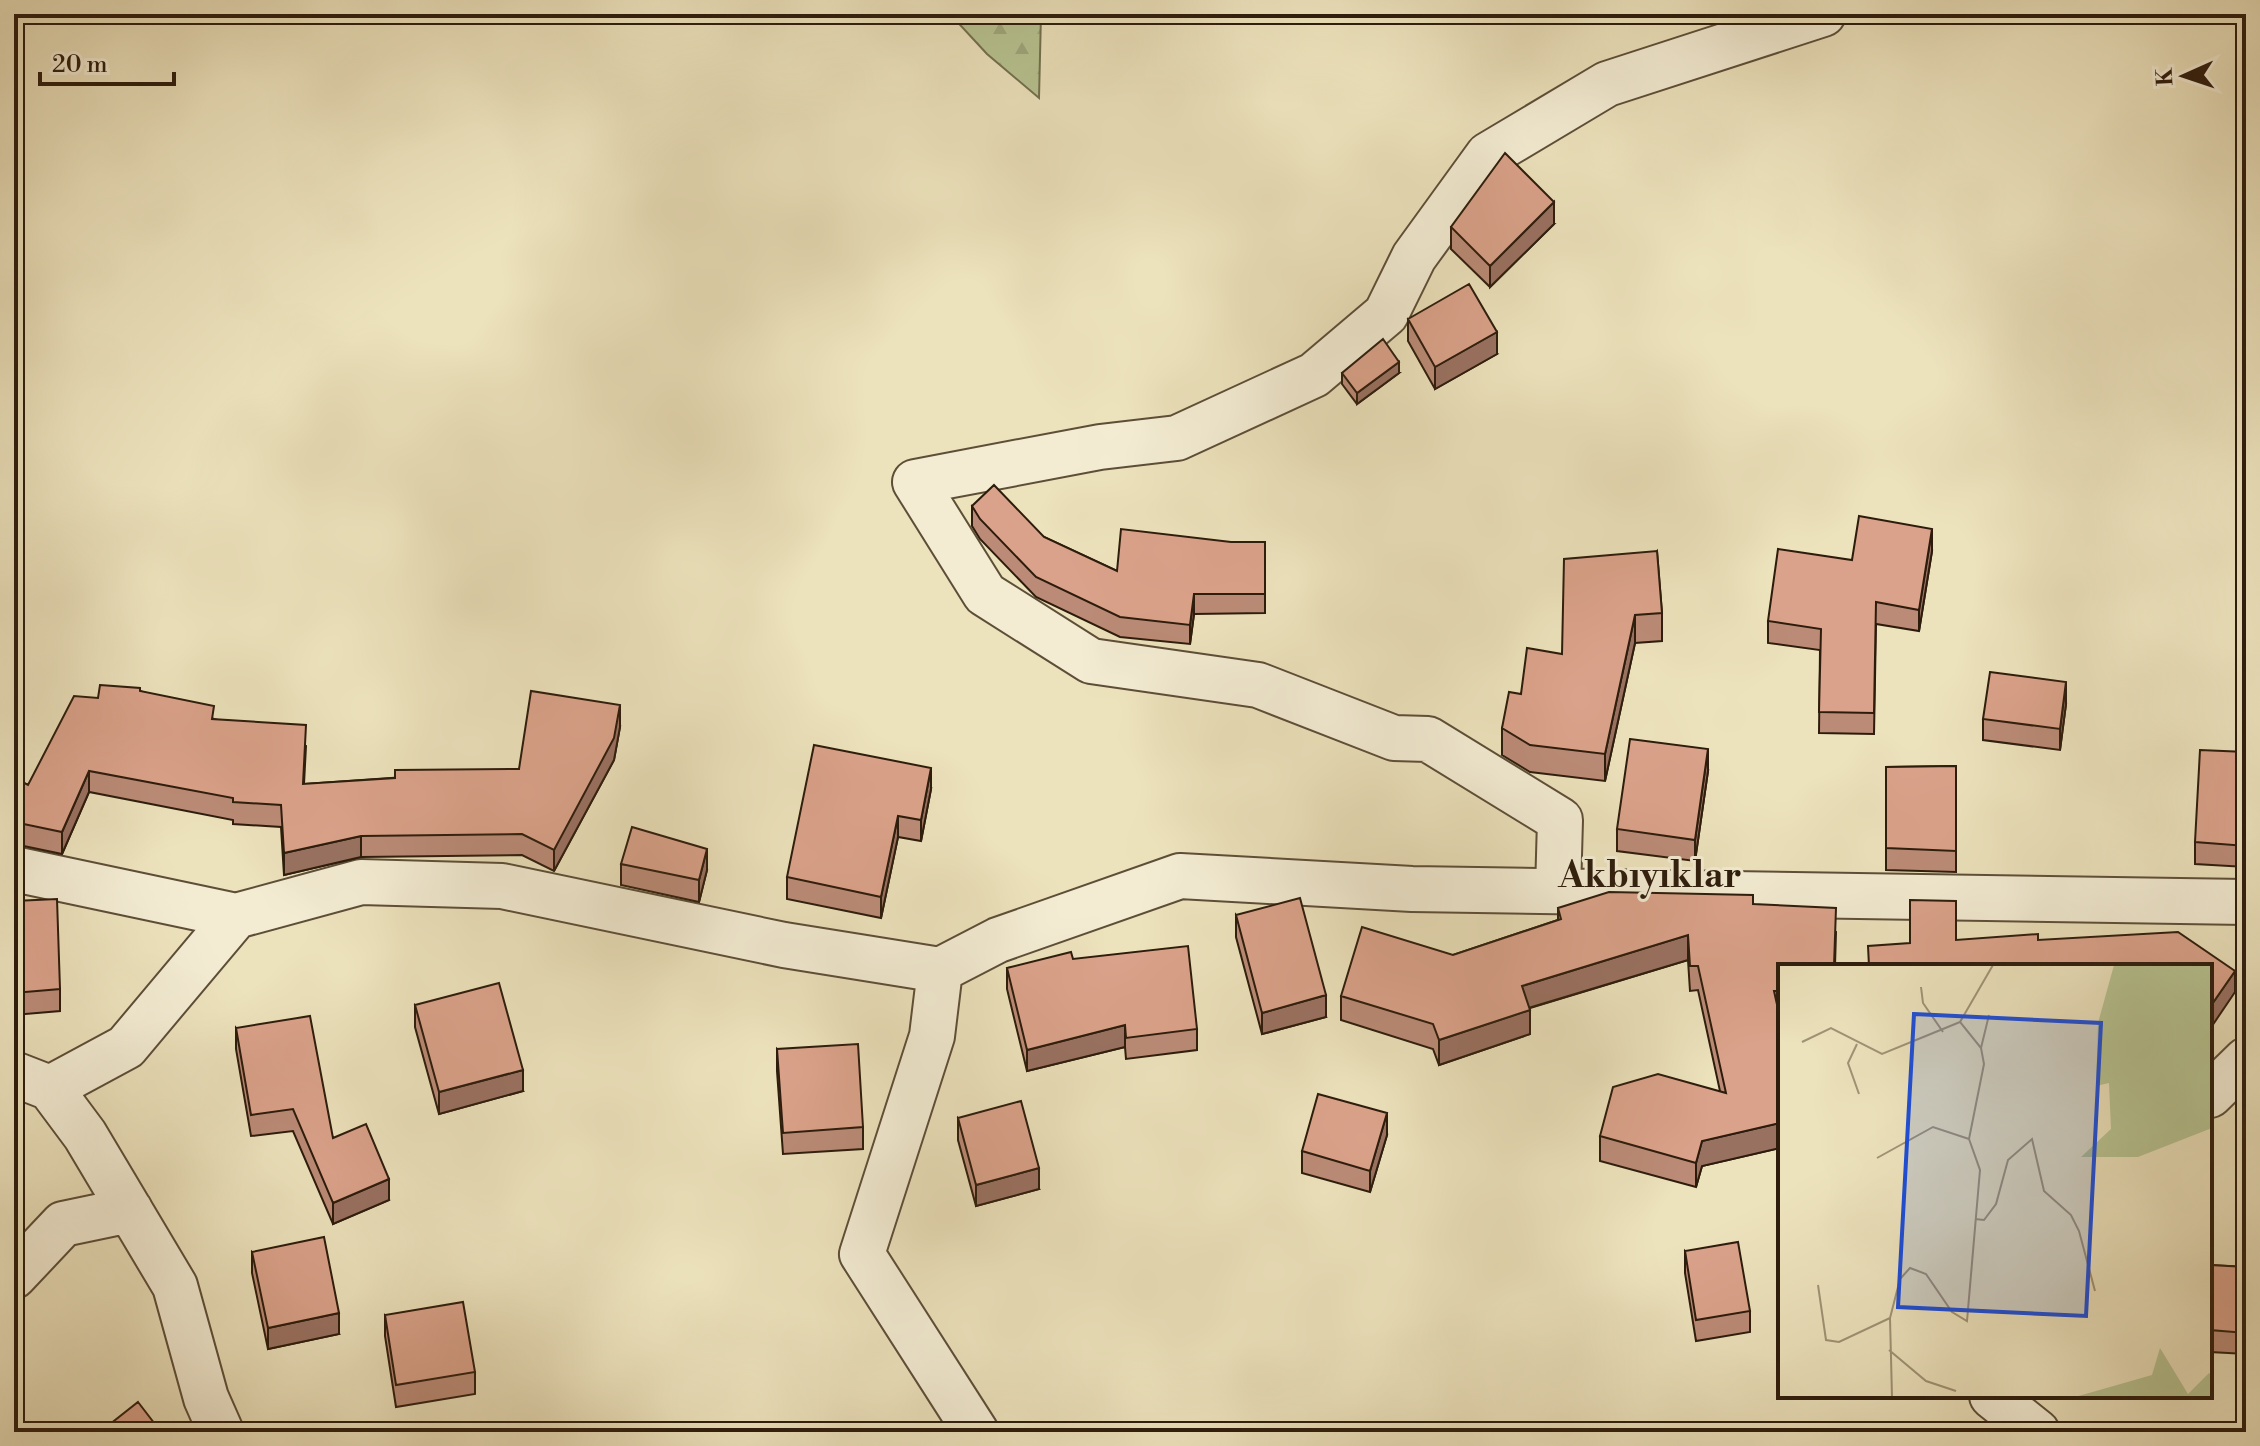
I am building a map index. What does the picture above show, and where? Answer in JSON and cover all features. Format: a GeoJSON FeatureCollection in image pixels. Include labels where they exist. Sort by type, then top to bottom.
{"type":"FeatureCollection","features":[{"type":"Feature","properties":{"kind":"street"},"geometry":{"type":"LineString","coordinates":[[1558,891],[1560,820],[1428,739],[1394,738],[1258,685],[1091,661],[985,594],[915,482],[1100,447],[1177,438],[1314,375],[1386,314],[1414,257],[1488,155],[1607,84],[1823,14]]}},
{"type":"Feature","properties":{"kind":"street"},"geometry":{"type":"LineString","coordinates":[[14,869],[236,916],[361,882],[502,886],[784,945],[940,970],[998,940],[1180,876],[1412,889],[2246,902]]}},
{"type":"Feature","properties":{"kind":"street"},"geometry":{"type":"LineString","coordinates":[[221,1432],[206,1398],[175,1286],[85,1135],[32,1081],[126,1047],[236,916]]}},
{"type":"Feature","properties":{"kind":"street"},"geometry":{"type":"LineString","coordinates":[[940,970],[932,1036],[862,1254],[976,1432]]}},
{"type":"Feature","properties":{"kind":"street"},"geometry":{"type":"LineString","coordinates":[[2212,1093],[2246,1060]]}},
{"type":"Feature","properties":{"kind":"street"},"geometry":{"type":"LineString","coordinates":[[14,1276],[63,1224],[130,1210]]}},
{"type":"Feature","properties":{"kind":"street"},"geometry":{"type":"LineString","coordinates":[[1994,1398],[2037,1432]]}},
{"type":"Feature","properties":{"kind":"green space"},"geometry":{"type":"Polygon","coordinates":[[[14,14],[443,14],[14,22],[14,14]]]}},
{"type":"Feature","properties":{"kind":"green space"},"geometry":{"type":"Polygon","coordinates":[[[950,14],[1041,14],[1039,98],[987,54],[950,14]]]}},
{"type":"Feature","properties":{"kind":"building"},"geometry":{"type":"Polygon","coordinates":[[[1505,153],[1554,202],[1490,266],[1451,227],[1505,153]]]}},
{"type":"Feature","properties":{"kind":"building"},"geometry":{"type":"Polygon","coordinates":[[[1469,284],[1497,332],[1435,367],[1408,319],[1469,284]]]}},
{"type":"Feature","properties":{"kind":"building"},"geometry":{"type":"Polygon","coordinates":[[[1383,339],[1399,362],[1357,393],[1342,373],[1383,339]]]}},
{"type":"Feature","properties":{"kind":"building"},"geometry":{"type":"Polygon","coordinates":[[[994,485],[1044,537],[1117,571],[1121,529],[1231,542],[1265,542],[1265,594],[1194,594],[1190,625],[1120,617],[1036,577],[980,519],[972,506],[994,485]]]}},
{"type":"Feature","properties":{"kind":"building"},"geometry":{"type":"Polygon","coordinates":[[[1859,516],[1932,529],[1919,610],[1876,602],[1874,713],[1819,712],[1821,629],[1768,621],[1778,549],[1852,560],[1859,516]]]}},
{"type":"Feature","properties":{"kind":"building"},"geometry":{"type":"Polygon","coordinates":[[[1657,551],[1662,613],[1635,615],[1605,754],[1530,745],[1502,728],[1509,692],[1521,694],[1527,648],[1562,654],[1564,559],[1657,551]]]}},
{"type":"Feature","properties":{"kind":"building"},"geometry":{"type":"Polygon","coordinates":[[[1990,672],[2066,682],[2060,729],[1983,719],[1990,672]]]}},
{"type":"Feature","properties":{"kind":"building"},"geometry":{"type":"Polygon","coordinates":[[[100,685],[140,688],[140,691],[214,706],[212,719],[306,725],[303,784],[395,778],[395,770],[519,769],[531,691],[620,705],[614,738],[554,850],[522,834],[361,836],[284,853],[281,805],[233,802],[233,798],[89,771],[62,832],[14,824],[14,778],[28,785],[74,696],[98,698],[100,685]]]}},
{"type":"Feature","properties":{"kind":"building"},"geometry":{"type":"Polygon","coordinates":[[[1630,739],[1708,749],[1695,840],[1617,829],[1630,739]]]}},
{"type":"Feature","properties":{"kind":"building"},"geometry":{"type":"Polygon","coordinates":[[[814,745],[931,768],[921,820],[898,816],[881,897],[787,877],[814,745]]]}},
{"type":"Feature","properties":{"kind":"building"},"geometry":{"type":"Polygon","coordinates":[[[2200,750],[2246,752],[2246,846],[2195,842],[2200,750]]]}},
{"type":"Feature","properties":{"kind":"building"},"geometry":{"type":"Polygon","coordinates":[[[1956,766],[1956,851],[1886,848],[1886,767],[1956,766]]]}},
{"type":"Feature","properties":{"kind":"building"},"geometry":{"type":"Polygon","coordinates":[[[632,827],[707,849],[699,880],[621,864],[632,827]]]}},
{"type":"Feature","properties":{"kind":"building"},"geometry":{"type":"Polygon","coordinates":[[[1609,892],[1753,895],[1753,904],[1836,908],[1834,964],[1778,964],[1778,991],[1774,991],[1778,1009],[1778,1123],[1702,1141],[1696,1163],[1600,1136],[1613,1087],[1658,1074],[1726,1093],[1698,966],[1690,966],[1688,935],[1522,986],[1530,1010],[1439,1040],[1433,1024],[1341,996],[1362,927],[1453,955],[1561,919],[1558,908],[1609,892]]]}},
{"type":"Feature","properties":{"kind":"building"},"geometry":{"type":"Polygon","coordinates":[[[1300,898],[1326,995],[1262,1013],[1236,915],[1300,898]]]}},
{"type":"Feature","properties":{"kind":"building"},"geometry":{"type":"Polygon","coordinates":[[[57,899],[60,989],[14,993],[14,901],[57,899]]]}},
{"type":"Feature","properties":{"kind":"building"},"geometry":{"type":"Polygon","coordinates":[[[1910,900],[1956,901],[1956,940],[2038,934],[2038,940],[2178,932],[2235,971],[2212,1004],[2212,964],[1869,964],[1868,946],[1910,943],[1910,900]]]}},
{"type":"Feature","properties":{"kind":"building"},"geometry":{"type":"Polygon","coordinates":[[[1188,946],[1197,1029],[1126,1038],[1125,1025],[1027,1050],[1007,968],[1071,952],[1073,959],[1188,946]]]}},
{"type":"Feature","properties":{"kind":"building"},"geometry":{"type":"Polygon","coordinates":[[[499,983],[523,1070],[439,1092],[415,1005],[499,983]]]}},
{"type":"Feature","properties":{"kind":"building"},"geometry":{"type":"Polygon","coordinates":[[[310,1016],[333,1138],[366,1124],[389,1179],[333,1203],[293,1109],[251,1115],[236,1028],[310,1016]]]}},
{"type":"Feature","properties":{"kind":"building"},"geometry":{"type":"Polygon","coordinates":[[[858,1044],[863,1127],[783,1133],[777,1049],[858,1044]]]}},
{"type":"Feature","properties":{"kind":"building"},"geometry":{"type":"Polygon","coordinates":[[[1318,1094],[1387,1113],[1370,1171],[1302,1151],[1318,1094]]]}},
{"type":"Feature","properties":{"kind":"building"},"geometry":{"type":"Polygon","coordinates":[[[1021,1101],[1039,1168],[976,1185],[958,1118],[1021,1101]]]}},
{"type":"Feature","properties":{"kind":"building"},"geometry":{"type":"Polygon","coordinates":[[[324,1237],[339,1313],[268,1328],[252,1252],[324,1237]]]}},
{"type":"Feature","properties":{"kind":"building"},"geometry":{"type":"Polygon","coordinates":[[[1738,1242],[1750,1311],[1696,1320],[1685,1251],[1738,1242]]]}},
{"type":"Feature","properties":{"kind":"building"},"geometry":{"type":"Polygon","coordinates":[[[2212,1265],[2246,1267],[2246,1333],[2212,1330],[2212,1265]]]}},
{"type":"Feature","properties":{"kind":"building"},"geometry":{"type":"Polygon","coordinates":[[[463,1302],[475,1372],[396,1385],[385,1315],[463,1302]]]}},
{"type":"Feature","properties":{"kind":"building"},"geometry":{"type":"Polygon","coordinates":[[[138,1402],[161,1432],[100,1432],[138,1402]]]}},
{"type":"Feature","properties":{"kind":"building"},"geometry":{"type":"Polygon","coordinates":[[[1062,1423],[1080,1432],[1057,1432],[1062,1423]]]}},
{"type":"Feature","properties":{"kind":"district","name":"Akbıyıklar"},"geometry":{"type":"Point","coordinates":[1650,874]}}]}
